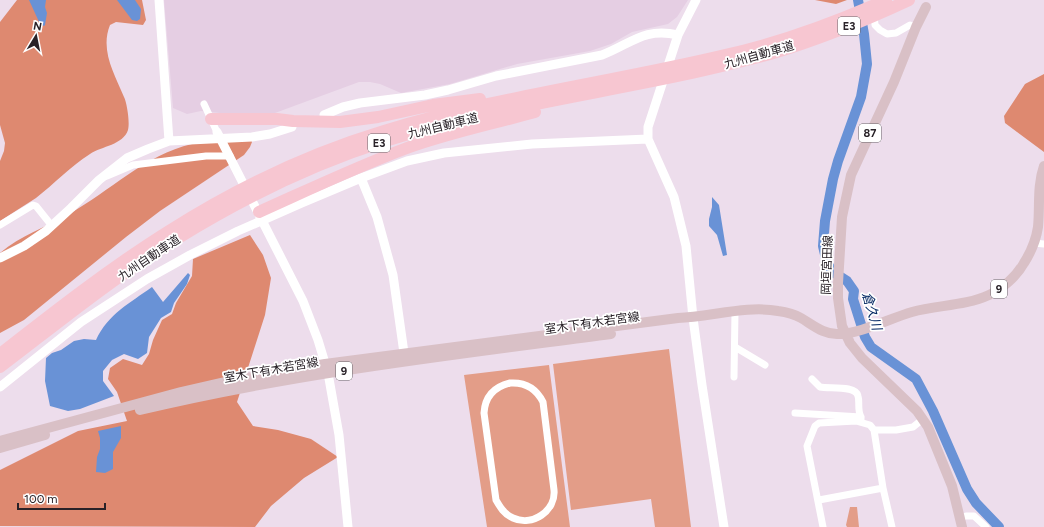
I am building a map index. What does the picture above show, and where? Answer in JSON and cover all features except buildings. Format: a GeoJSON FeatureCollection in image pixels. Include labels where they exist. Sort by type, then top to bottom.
{"type":"FeatureCollection","features":[{"type":"Feature","properties":{"kind":"highway","name":"九州自動車道"},"geometry":{"type":"LineString","coordinates":[[0,354],[137,251],[170,230],[210,206],[270,175],[309,158],[348,143],[417,121],[480,106],[727,55],[852,25],[886,3],[909,0]]}},
{"type":"Feature","properties":{"kind":"highway","name":"九州自動車道"},"geometry":{"type":"LineString","coordinates":[[0,367],[109,284],[176,239],[214,216],[267,188],[313,167],[384,142],[456,122],[650,82],[770,54],[809,36]]}},
{"type":"Feature","properties":{"kind":"highway"},"geometry":{"type":"LineString","coordinates":[[211,119],[276,119],[340,122],[359,120],[433,106],[485,99],[586,80],[626,76]]}},
{"type":"Feature","properties":{"kind":"highway"},"geometry":{"type":"LineString","coordinates":[[263,211],[407,148],[449,135],[650,82]]}},
{"type":"Feature","properties":{"kind":"main road","name":"岡垣宮田線"},"geometry":{"type":"LineString","coordinates":[[926,7],[916,27],[894,82],[851,175],[842,217],[838,298],[842,326],[850,343],[862,358],[910,404],[923,419],[933,436],[952,486],[961,522]]}},
{"type":"Feature","properties":{"kind":"main road","name":"室木下有木若宮線"},"geometry":{"type":"LineString","coordinates":[[0,440],[181,392],[229,381],[678,318],[693,318],[757,310],[778,311],[799,317],[829,333],[846,334],[912,312],[965,303],[989,295],[1009,281],[1017,273],[1039,243],[1038,227],[1040,185],[1044,166]]}},
{"type":"Feature","properties":{"kind":"main road","name":"室木下有木若宮線"},"geometry":{"type":"LineString","coordinates":[[0,448],[86,423],[326,368]]}},
{"type":"Feature","properties":{"kind":"street"},"geometry":{"type":"LineString","coordinates":[[159,0],[169,141]]}},
{"type":"Feature","properties":{"kind":"street"},"geometry":{"type":"LineString","coordinates":[[696,0],[678,35],[648,127],[648,139],[674,197],[686,246],[693,318],[702,385],[724,527]]}},
{"type":"Feature","properties":{"kind":"street"},"geometry":{"type":"LineString","coordinates":[[872,0],[875,25],[880,30],[887,34],[896,33],[910,25],[916,27]]}},
{"type":"Feature","properties":{"kind":"street"},"geometry":{"type":"LineString","coordinates":[[324,115],[343,107],[360,103],[433,94],[496,76],[602,55],[646,34],[666,32],[678,35]]}},
{"type":"Feature","properties":{"kind":"street"},"geometry":{"type":"LineString","coordinates":[[204,104],[239,173],[263,211],[266,226],[303,301],[318,340],[326,368],[340,436],[348,527]]}},
{"type":"Feature","properties":{"kind":"street"},"geometry":{"type":"LineString","coordinates":[[0,257],[24,246],[52,226],[99,180],[127,158],[169,141],[252,137],[270,134],[292,127]]}},
{"type":"Feature","properties":{"kind":"street"},"geometry":{"type":"LineString","coordinates":[[0,387],[81,322],[148,279],[190,255],[238,231],[361,178],[408,161],[444,153],[532,144],[648,139]]}},
{"type":"Feature","properties":{"kind":"street"},"geometry":{"type":"LineString","coordinates":[[99,180],[133,165],[206,156],[230,156]]}},
{"type":"Feature","properties":{"kind":"street"},"geometry":{"type":"LineString","coordinates":[[361,178],[377,217],[393,275],[404,357]]}},
{"type":"Feature","properties":{"kind":"street"},"geometry":{"type":"LineString","coordinates":[[0,225],[33,205],[36,206],[52,226]]}},
{"type":"Feature","properties":{"kind":"street"},"geometry":{"type":"LineString","coordinates":[[734,377],[735,312]]}},
{"type":"Feature","properties":{"kind":"street"},"geometry":{"type":"LineString","coordinates":[[735,347],[765,365]]}},
{"type":"Feature","properties":{"kind":"street"},"geometry":{"type":"LineString","coordinates":[[812,379],[820,387],[845,388],[856,392],[859,396],[859,414],[861,420]]}},
{"type":"Feature","properties":{"kind":"street"},"geometry":{"type":"LineString","coordinates":[[510,383],[522,383],[529,386],[540,396],[543,402],[554,490],[553,499],[544,513],[536,518],[527,520],[512,518],[500,508],[496,500],[484,413],[484,406],[491,393],[503,384],[510,383]]}},
{"type":"Feature","properties":{"kind":"street"},"geometry":{"type":"LineString","coordinates":[[796,413],[861,420],[870,425],[874,430],[883,488],[892,527]]}},
{"type":"Feature","properties":{"kind":"street"},"geometry":{"type":"LineString","coordinates":[[874,430],[896,430],[913,427],[923,419]]}},
{"type":"Feature","properties":{"kind":"street"},"geometry":{"type":"LineString","coordinates":[[823,527],[806,446],[815,426],[819,423],[861,420]]}},
{"type":"Feature","properties":{"kind":"street"},"geometry":{"type":"LineString","coordinates":[[818,500],[883,488]]}},
{"type":"Feature","properties":{"kind":"street"},"geometry":{"type":"LineString","coordinates":[[961,522],[966,516],[974,516],[986,527]]}},
{"type":"Feature","properties":{"kind":"shaded area"},"geometry":{"type":"Polygon","coordinates":[[[17,0],[142,0],[146,20],[143,25],[116,22],[110,25],[107,34],[107,52],[127,108],[129,127],[125,135],[122,139],[112,145],[95,151],[83,159],[36,198],[0,221],[0,161],[5,143],[0,125],[0,22],[17,0]]]}},
{"type":"Feature","properties":{"kind":"shaded area"},"geometry":{"type":"Polygon","coordinates":[[[164,0],[688,0],[677,17],[668,24],[632,32],[611,44],[590,51],[517,64],[450,84],[401,93],[380,84],[359,82],[275,113],[220,113],[201,111],[187,114],[173,108],[164,0]]]}},
{"type":"Feature","properties":{"kind":"shaded area"},"geometry":{"type":"Polygon","coordinates":[[[815,0],[847,0],[836,4],[815,0]]]}},
{"type":"Feature","properties":{"kind":"shaded area"},"geometry":{"type":"Polygon","coordinates":[[[1044,74],[1044,152],[1005,123],[1004,116],[1025,84],[1044,74]]]}},
{"type":"Feature","properties":{"kind":"shaded area"},"geometry":{"type":"Polygon","coordinates":[[[250,137],[252,142],[244,155],[160,211],[24,320],[0,333],[0,253],[16,241],[84,205],[128,174],[159,156],[175,149],[199,142],[250,137]]]}},
{"type":"Feature","properties":{"kind":"shaded area"},"geometry":{"type":"Polygon","coordinates":[[[250,235],[263,255],[271,278],[265,315],[237,402],[253,426],[278,430],[311,439],[338,457],[304,478],[271,506],[255,527],[0,526],[0,470],[78,431],[127,421],[117,392],[108,379],[110,368],[123,359],[142,365],[149,354],[153,340],[162,320],[172,314],[176,303],[192,276],[193,259],[250,235]]]}},
{"type":"Feature","properties":{"kind":"shaded area"},"geometry":{"type":"Polygon","coordinates":[[[669,349],[691,527],[655,527],[651,499],[571,510],[553,364],[669,349]]]}},
{"type":"Feature","properties":{"kind":"shaded area"},"geometry":{"type":"Polygon","coordinates":[[[549,365],[570,527],[487,527],[464,375],[549,365]]]}},
{"type":"Feature","properties":{"kind":"shaded area"},"geometry":{"type":"Polygon","coordinates":[[[850,507],[857,507],[859,527],[847,527],[846,525],[850,507]]]}},
{"type":"Feature","properties":{"kind":"water"},"geometry":{"type":"Polygon","coordinates":[[[29,0],[46,0],[45,7],[47,13],[44,26],[40,24],[29,0]]]}},
{"type":"Feature","properties":{"kind":"water"},"geometry":{"type":"Polygon","coordinates":[[[117,0],[135,0],[141,9],[140,19],[137,21],[132,20],[117,0]]]}},
{"type":"Feature","properties":{"kind":"water"},"geometry":{"type":"Polygon","coordinates":[[[712,197],[719,205],[727,255],[723,256],[717,235],[709,226],[712,197]]]}},
{"type":"Feature","properties":{"kind":"water"},"geometry":{"type":"Polygon","coordinates":[[[188,273],[190,275],[187,284],[174,303],[171,312],[161,318],[149,337],[147,353],[138,359],[124,354],[112,360],[103,371],[103,381],[114,396],[80,409],[68,411],[50,406],[45,381],[46,358],[74,341],[84,339],[96,340],[113,316],[152,287],[163,302],[188,273]]]}},
{"type":"Feature","properties":{"kind":"water"},"geometry":{"type":"Polygon","coordinates":[[[121,426],[121,438],[113,452],[113,469],[105,473],[96,472],[97,457],[100,449],[100,438],[98,431],[121,426]]]}},
{"type":"Feature","properties":{"kind":"waterway","name":"倉久川"},"geometry":{"type":"LineString","coordinates":[[858,0],[864,34],[867,64],[861,97],[833,179],[825,221],[823,246],[827,263],[833,272],[847,281],[854,291],[853,299],[865,337],[871,347],[916,379],[933,411],[967,489],[976,503],[999,527]]}}]}
